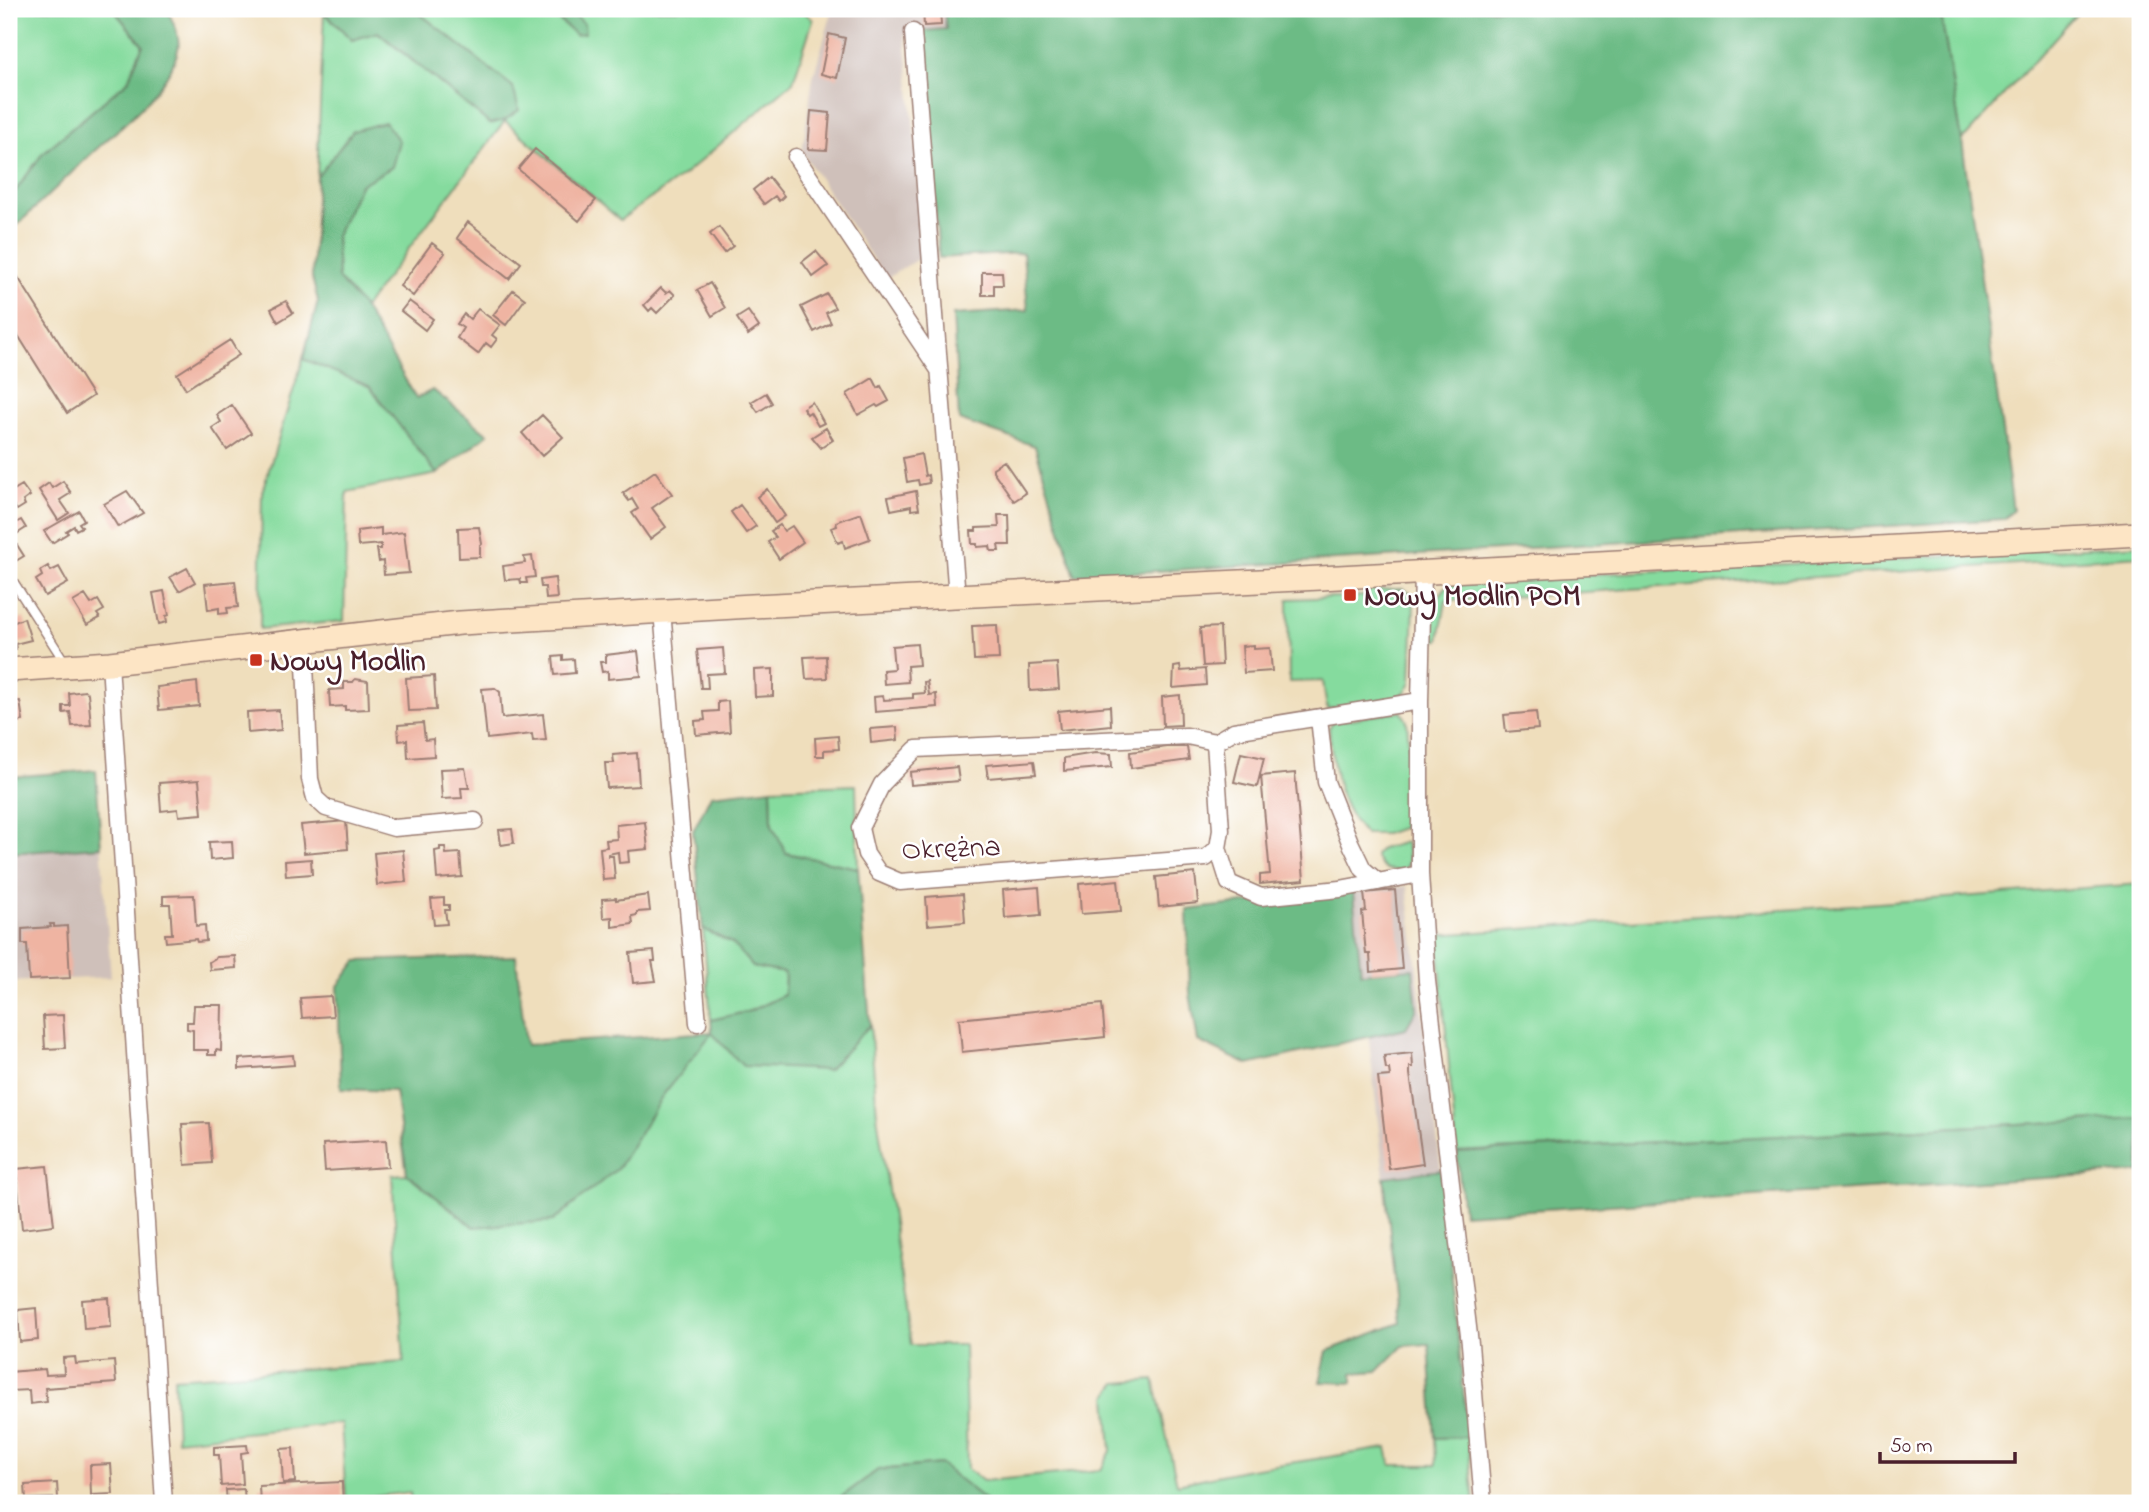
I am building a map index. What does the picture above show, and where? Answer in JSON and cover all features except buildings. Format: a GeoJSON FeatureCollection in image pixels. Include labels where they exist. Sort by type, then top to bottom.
{"type":"FeatureCollection","features":[{"type":"Feature","properties":{"kind":"street"},"geometry":{"type":"LineString","coordinates":[[913,32],[957,597]]}},
{"type":"Feature","properties":{"kind":"street"},"geometry":{"type":"LineString","coordinates":[[796,157],[940,371]]}},
{"type":"Feature","properties":{"kind":"street"},"geometry":{"type":"LineString","coordinates":[[9,670],[110,663],[460,623],[2140,534]]}},
{"type":"Feature","properties":{"kind":"street"},"geometry":{"type":"LineString","coordinates":[[1423,573],[1420,874],[1427,981],[1470,1344],[1483,1503]]}},
{"type":"Feature","properties":{"kind":"street"},"geometry":{"type":"LineString","coordinates":[[662,611],[698,1023]]}},
{"type":"Feature","properties":{"kind":"street"},"geometry":{"type":"LineString","coordinates":[[304,641],[310,779],[315,798],[326,807],[394,828],[475,821]]}},
{"type":"Feature","properties":{"kind":"street"},"geometry":{"type":"LineString","coordinates":[[110,663],[164,1503]]}},
{"type":"Feature","properties":{"kind":"street"},"geometry":{"type":"LineString","coordinates":[[1420,701],[1234,731],[1215,742],[1221,830],[1218,848],[1229,883],[1261,897],[1340,889],[1420,874]]}},
{"type":"Feature","properties":{"kind":"street"},"geometry":{"type":"LineString","coordinates":[[1319,719],[1326,782],[1363,869],[1378,882]]}},
{"type":"Feature","properties":{"kind":"street","name":"Okrężna"},"geometry":{"type":"LineString","coordinates":[[1215,742],[1187,736],[916,749],[881,785],[860,828],[866,855],[879,873],[900,882],[1206,858],[1218,848]]}},
{"type":"Feature","properties":{"kind":"lane"},"geometry":{"type":"LineString","coordinates":[[9,575],[67,666]]}},
{"type":"Feature","properties":{"kind":"shaded area"},"geometry":{"type":"Polygon","coordinates":[[[833,9],[944,9],[946,29],[905,34],[926,259],[916,260],[886,279],[802,152],[813,77],[833,9]]]}},
{"type":"Feature","properties":{"kind":"shaded area"},"geometry":{"type":"Polygon","coordinates":[[[101,842],[111,977],[9,982],[9,852],[101,842]]]}},
{"type":"Feature","properties":{"kind":"shaded area"},"geometry":{"type":"Polygon","coordinates":[[[1407,886],[1441,1170],[1384,1177],[1353,893],[1407,886]]]}},
{"type":"Feature","properties":{"kind":"green space"},"geometry":{"type":"Polygon","coordinates":[[[9,9],[113,9],[143,45],[128,81],[43,153],[9,200],[9,9]]]}},
{"type":"Feature","properties":{"kind":"green space"},"geometry":{"type":"Polygon","coordinates":[[[113,9],[167,9],[178,39],[173,64],[165,79],[142,107],[9,233],[9,200],[43,153],[128,81],[143,45],[113,9]]]}},
{"type":"Feature","properties":{"kind":"green space"},"geometry":{"type":"Polygon","coordinates":[[[321,9],[424,9],[419,13],[513,87],[519,110],[505,120],[490,124],[378,32],[352,40],[321,9]]]}},
{"type":"Feature","properties":{"kind":"green space"},"geometry":{"type":"Polygon","coordinates":[[[424,9],[546,9],[576,35],[584,24],[569,9],[801,9],[813,20],[793,82],[685,174],[620,220],[505,121],[364,308],[338,278],[336,236],[360,185],[392,167],[353,131],[317,177],[324,13],[352,40],[377,32],[490,124],[513,87],[419,13],[424,9]]]}},
{"type":"Feature","properties":{"kind":"green space"},"geometry":{"type":"Polygon","coordinates":[[[546,9],[569,9],[584,24],[585,33],[576,35],[546,9]]]}},
{"type":"Feature","properties":{"kind":"green space"},"geometry":{"type":"Polygon","coordinates":[[[944,9],[1940,9],[1962,141],[2013,510],[2004,519],[1075,576],[1035,446],[959,420],[953,315],[1028,310],[1023,253],[939,258],[922,31],[946,29],[944,9]]]}},
{"type":"Feature","properties":{"kind":"green space"},"geometry":{"type":"Polygon","coordinates":[[[1940,9],[2081,9],[1962,141],[1940,9]]]}},
{"type":"Feature","properties":{"kind":"green space"},"geometry":{"type":"Polygon","coordinates":[[[385,122],[399,141],[392,167],[360,185],[336,236],[338,278],[364,308],[416,398],[433,390],[488,434],[437,474],[369,386],[303,359],[318,301],[312,278],[317,177],[353,131],[385,122]]]}},
{"type":"Feature","properties":{"kind":"green space"},"geometry":{"type":"Polygon","coordinates":[[[303,359],[369,386],[437,474],[347,492],[344,621],[260,629],[262,492],[303,359]]]}},
{"type":"Feature","properties":{"kind":"green space"},"geometry":{"type":"Polygon","coordinates":[[[2140,545],[2140,556],[1446,601],[1439,640],[1429,641],[1436,602],[1451,582],[2140,545]]]}},
{"type":"Feature","properties":{"kind":"green space"},"geometry":{"type":"Polygon","coordinates":[[[1403,589],[1410,593],[1414,603],[1411,682],[1399,697],[1327,709],[1323,681],[1289,682],[1288,599],[1365,596],[1366,590],[1403,589]]]}},
{"type":"Feature","properties":{"kind":"green space"},"geometry":{"type":"Polygon","coordinates":[[[1401,711],[1407,721],[1413,805],[1402,828],[1385,834],[1365,834],[1342,798],[1329,728],[1333,722],[1401,711]]]}},
{"type":"Feature","properties":{"kind":"green space"},"geometry":{"type":"Polygon","coordinates":[[[96,770],[101,847],[9,853],[9,777],[96,770]]]}},
{"type":"Feature","properties":{"kind":"green space"},"geometry":{"type":"Polygon","coordinates":[[[856,785],[858,868],[786,853],[772,825],[771,788],[856,785]]]}},
{"type":"Feature","properties":{"kind":"green space"},"geometry":{"type":"Polygon","coordinates":[[[771,788],[772,825],[786,853],[858,868],[870,1025],[828,1070],[743,1066],[712,1033],[663,1095],[618,1168],[553,1221],[474,1227],[407,1174],[395,1091],[341,1089],[338,986],[357,961],[516,956],[526,1045],[712,1032],[711,1020],[750,1011],[784,995],[785,973],[753,967],[732,943],[703,929],[693,831],[711,795],[771,788]]]}},
{"type":"Feature","properties":{"kind":"green space"},"geometry":{"type":"Polygon","coordinates":[[[1406,842],[1409,863],[1404,870],[1389,870],[1380,865],[1375,855],[1381,849],[1406,842]]]}},
{"type":"Feature","properties":{"kind":"green space"},"geometry":{"type":"Polygon","coordinates":[[[2140,884],[2140,1118],[1457,1152],[1437,935],[2140,884]]]}},
{"type":"Feature","properties":{"kind":"green space"},"geometry":{"type":"Polygon","coordinates":[[[1346,891],[1353,893],[1361,973],[1413,969],[1417,1009],[1406,1028],[1248,1065],[1198,1041],[1190,994],[1187,910],[1346,891]]]}},
{"type":"Feature","properties":{"kind":"green space"},"geometry":{"type":"Polygon","coordinates":[[[703,929],[732,943],[753,967],[785,973],[784,995],[750,1011],[711,1020],[703,929]]]}},
{"type":"Feature","properties":{"kind":"green space"},"geometry":{"type":"Polygon","coordinates":[[[870,1025],[877,1115],[911,1345],[964,1345],[967,1469],[983,1481],[1101,1470],[1111,1451],[1107,1396],[1117,1383],[1154,1380],[1177,1484],[1244,1470],[1387,1448],[1391,1465],[1436,1465],[1435,1438],[1468,1437],[1474,1503],[989,1503],[940,1464],[878,1470],[833,1503],[411,1503],[410,1492],[346,1500],[341,1423],[177,1440],[174,1378],[404,1362],[392,1175],[407,1174],[474,1227],[663,1095],[712,1032],[827,1070],[870,1025]]]}},
{"type":"Feature","properties":{"kind":"green space"},"geometry":{"type":"Polygon","coordinates":[[[2140,1118],[2140,1172],[1463,1214],[1457,1152],[2140,1118]]]}},
{"type":"Feature","properties":{"kind":"green space"},"geometry":{"type":"Polygon","coordinates":[[[1441,1170],[1468,1437],[1435,1438],[1429,1344],[1403,1346],[1378,1371],[1353,1373],[1353,1383],[1320,1382],[1327,1351],[1400,1323],[1384,1177],[1441,1170]]]}},
{"type":"Feature","properties":{"kind":"green space"},"geometry":{"type":"Polygon","coordinates":[[[940,1464],[989,1503],[833,1503],[878,1470],[940,1464]]]}},
{"type":"Feature","properties":{"kind":"place","name":"Nowy Modlin POM"},"geometry":{"type":"Point","coordinates":[1350,595]}},
{"type":"Feature","properties":{"kind":"place","name":"Nowy Modlin"},"geometry":{"type":"Point","coordinates":[256,660]}}]}
